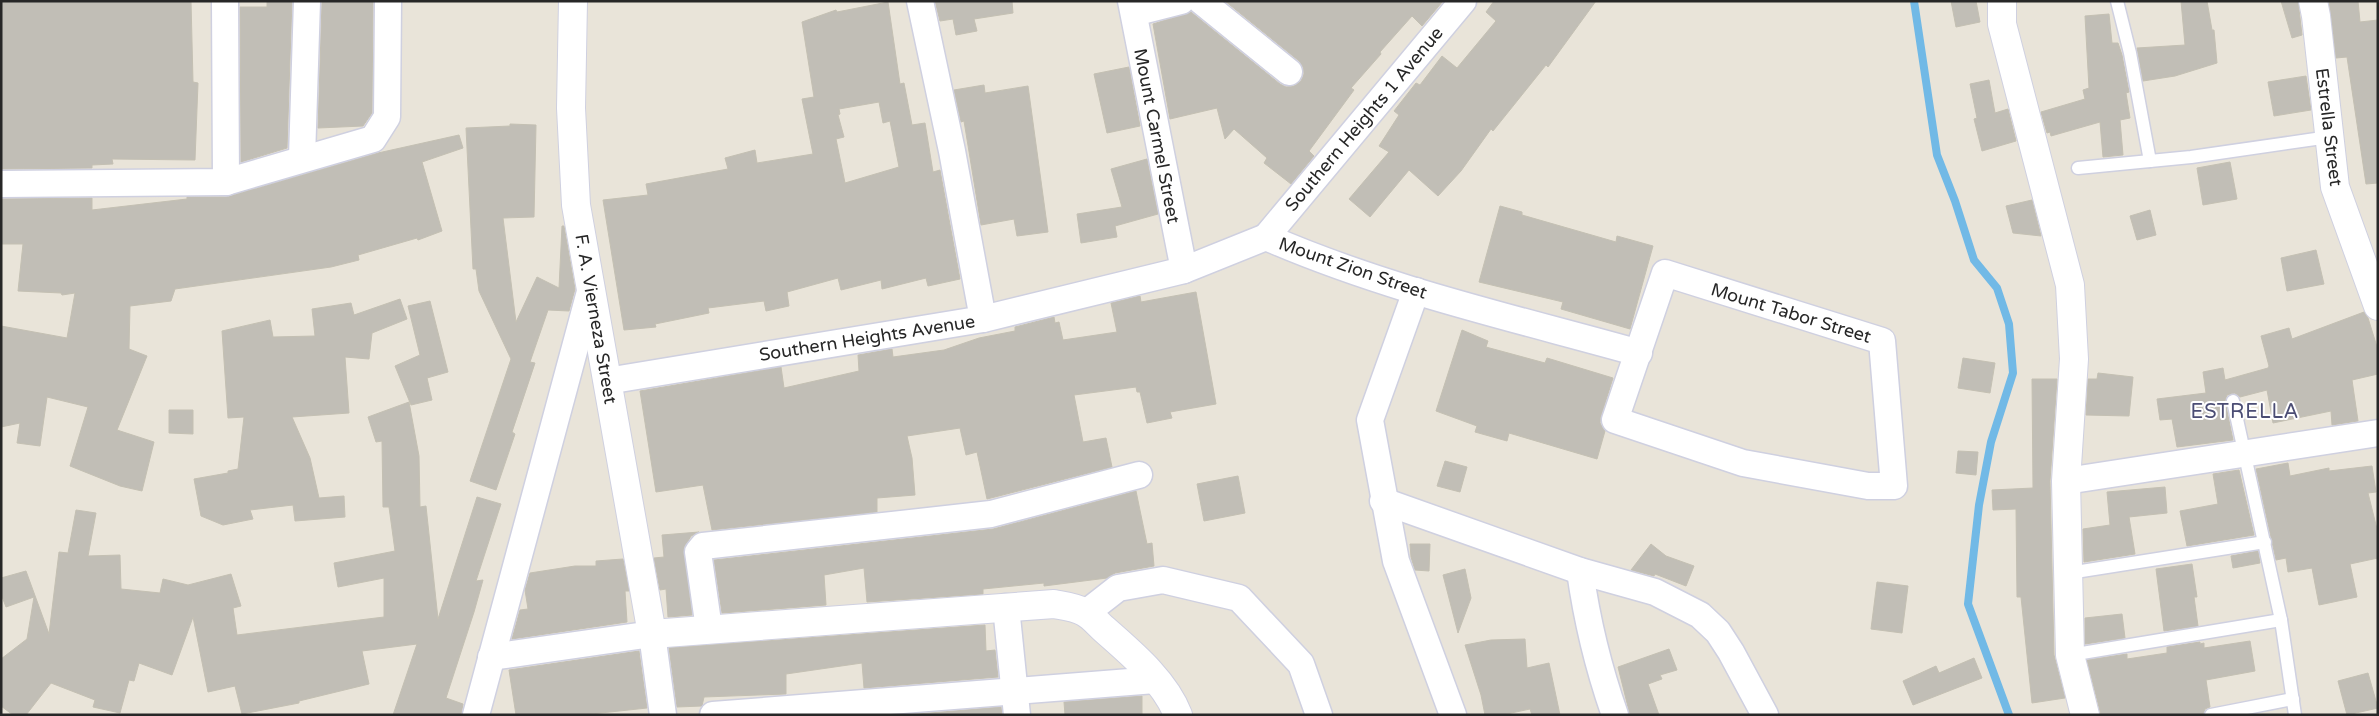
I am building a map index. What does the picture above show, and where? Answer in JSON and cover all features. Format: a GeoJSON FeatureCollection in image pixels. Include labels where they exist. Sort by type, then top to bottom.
{"type":"FeatureCollection","features":[{"type":"Feature","properties":{"kind":"street"},"geometry":{"type":"LineString","coordinates":[[225,1],[226,182]]}},
{"type":"Feature","properties":{"kind":"street"},"geometry":{"type":"LineString","coordinates":[[302,158],[307,1]]}},
{"type":"Feature","properties":{"kind":"street"},"geometry":{"type":"LineString","coordinates":[[1,184],[226,182],[302,158],[373,139],[387,117],[388,1]]}},
{"type":"Feature","properties":{"kind":"street","name":"F. A. Vierneza Street"},"geometry":{"type":"LineString","coordinates":[[573,1],[571,108],[576,205],[652,634]]}},
{"type":"Feature","properties":{"kind":"street","name":"Southern Heights Avenue"},"geometry":{"type":"LineString","coordinates":[[607,381],[984,320],[952,151],[920,1]]}},
{"type":"Feature","properties":{"kind":"street"},"geometry":{"type":"LineString","coordinates":[[1132,7],[1181,1]]}},
{"type":"Feature","properties":{"kind":"street"},"geometry":{"type":"LineString","coordinates":[[1201,1],[1290,72]]}},
{"type":"Feature","properties":{"kind":"street","name":"Southern Heights 1 Avenue"},"geometry":{"type":"LineString","coordinates":[[1266,238],[1463,1]]}},
{"type":"Feature","properties":{"kind":"street"},"geometry":{"type":"LineString","coordinates":[[2002,1],[2002,24],[2070,285],[2074,359],[2066,482],[2070,655],[2085,715]]}},
{"type":"Feature","properties":{"kind":"street","name":"Estrella Street"},"geometry":{"type":"LineString","coordinates":[[2312,1],[2316,16],[2335,187],[2378,306]]}},
{"type":"Feature","properties":{"kind":"street","name":"Mount Carmel Street"},"geometry":{"type":"LineString","coordinates":[[1132,7],[1184,270]]}},
{"type":"Feature","properties":{"kind":"street","name":"Mount Zion Street"},"geometry":{"type":"LineString","coordinates":[[984,320],[1184,270],[1266,238],[1304,254],[1416,291],[1639,352]]}},
{"type":"Feature","properties":{"kind":"street","name":"Mount Tabor Street"},"geometry":{"type":"LineString","coordinates":[[1665,273],[1882,341],[1894,486],[1868,486],[1743,463],[1615,420],[1639,352],[1665,273]]}},
{"type":"Feature","properties":{"kind":"street"},"geometry":{"type":"LineString","coordinates":[[476,715],[591,288]]}},
{"type":"Feature","properties":{"kind":"street"},"geometry":{"type":"LineString","coordinates":[[1416,291],[1370,420],[1383,501],[1396,561],[1453,715]]}},
{"type":"Feature","properties":{"kind":"street"},"geometry":{"type":"LineString","coordinates":[[2066,482],[2378,433]]}},
{"type":"Feature","properties":{"kind":"street"},"geometry":{"type":"LineString","coordinates":[[709,629],[698,552],[703,546],[991,514],[1139,475]]}},
{"type":"Feature","properties":{"kind":"street"},"geometry":{"type":"LineString","coordinates":[[1383,501],[1580,571],[1656,592],[1700,615],[1718,632],[1765,715]]}},
{"type":"Feature","properties":{"kind":"street"},"geometry":{"type":"LineString","coordinates":[[1580,571],[1588,621],[1601,675],[1615,715]]}},
{"type":"Feature","properties":{"kind":"street"},"geometry":{"type":"LineString","coordinates":[[1086,613],[1118,588],[1162,580],[1240,598],[1301,664],[1319,715]]}},
{"type":"Feature","properties":{"kind":"street"},"geometry":{"type":"LineString","coordinates":[[491,656],[652,634],[1054,604],[1072,607],[1086,613],[1130,653],[1155,680],[1175,705],[1178,715]]}},
{"type":"Feature","properties":{"kind":"street"},"geometry":{"type":"LineString","coordinates":[[1006,607],[1016,703]]}},
{"type":"Feature","properties":{"kind":"street"},"geometry":{"type":"LineString","coordinates":[[652,634],[664,715]]}},
{"type":"Feature","properties":{"kind":"street"},"geometry":{"type":"LineString","coordinates":[[713,715],[1016,703],[1155,680]]}},
{"type":"Feature","properties":{"kind":"lane"},"geometry":{"type":"LineString","coordinates":[[2117,1],[2130,53],[2150,161]]}},
{"type":"Feature","properties":{"kind":"lane"},"geometry":{"type":"LineString","coordinates":[[2078,168],[2191,157],[2329,137]]}},
{"type":"Feature","properties":{"kind":"lane"},"geometry":{"type":"LineString","coordinates":[[2233,401],[2281,620],[2295,715]]}},
{"type":"Feature","properties":{"kind":"lane"},"geometry":{"type":"LineString","coordinates":[[2069,572],[2265,542]]}},
{"type":"Feature","properties":{"kind":"lane"},"geometry":{"type":"LineString","coordinates":[[2070,655],[2281,620]]}},
{"type":"Feature","properties":{"kind":"lane"},"geometry":{"type":"LineString","coordinates":[[2211,715],[2293,699]]}},
{"type":"Feature","properties":{"kind":"building"},"geometry":{"type":"Polygon","coordinates":[[[1,1],[191,1],[193,82],[198,83],[195,160],[112,159],[113,164],[92,165],[92,168],[1,169],[1,1]]]}},
{"type":"Feature","properties":{"kind":"building"},"geometry":{"type":"Polygon","coordinates":[[[267,1],[292,1],[287,148],[241,162],[240,7],[267,7],[267,1]]]}},
{"type":"Feature","properties":{"kind":"building"},"geometry":{"type":"Polygon","coordinates":[[[322,1],[373,1],[372,113],[363,126],[318,128],[322,1]]]}},
{"type":"Feature","properties":{"kind":"building"},"geometry":{"type":"Polygon","coordinates":[[[935,1],[1012,1],[1013,13],[974,19],[977,31],[956,35],[953,19],[940,21],[935,1]]]}},
{"type":"Feature","properties":{"kind":"building"},"geometry":{"type":"Polygon","coordinates":[[[1225,1],[1443,1],[1422,26],[1412,16],[1380,52],[1381,54],[1351,88],[1354,90],[1309,151],[1314,156],[1291,184],[1264,163],[1267,158],[1234,129],[1225,139],[1217,108],[1170,119],[1153,24],[1191,12],[1280,84],[1286,87],[1294,86],[1301,81],[1304,74],[1303,67],[1299,61],[1225,1]]]}},
{"type":"Feature","properties":{"kind":"building"},"geometry":{"type":"Polygon","coordinates":[[[1494,1],[1596,1],[1548,67],[1546,65],[1493,131],[1491,129],[1461,171],[1438,196],[1409,170],[1370,217],[1349,199],[1389,152],[1379,146],[1399,115],[1394,111],[1416,83],[1420,85],[1442,56],[1457,68],[1496,21],[1486,12],[1494,1]]]}},
{"type":"Feature","properties":{"kind":"building"},"geometry":{"type":"Polygon","coordinates":[[[1951,1],[1976,1],[1980,22],[1956,27],[1951,1]]]}},
{"type":"Feature","properties":{"kind":"building"},"geometry":{"type":"Polygon","coordinates":[[[2181,1],[2207,1],[2212,30],[2214,30],[2217,63],[2175,76],[2143,81],[2137,48],[2185,45],[2181,1]]]}},
{"type":"Feature","properties":{"kind":"building"},"geometry":{"type":"Polygon","coordinates":[[[2281,1],[2298,1],[2302,35],[2292,38],[2281,1]]]}},
{"type":"Feature","properties":{"kind":"building"},"geometry":{"type":"Polygon","coordinates":[[[2329,1],[2358,1],[2360,22],[2378,20],[2378,183],[2366,184],[2347,57],[2336,58],[2329,1]]]}},
{"type":"Feature","properties":{"kind":"building"},"geometry":{"type":"Polygon","coordinates":[[[888,2],[900,84],[904,83],[912,125],[925,123],[933,172],[940,170],[960,279],[928,286],[926,278],[882,289],[881,280],[841,290],[838,278],[787,292],[789,306],[766,311],[764,301],[708,308],[709,313],[655,324],[656,327],[624,330],[603,200],[648,195],[646,184],[728,169],[725,158],[755,150],[757,163],[813,154],[802,99],[814,97],[802,22],[836,10],[837,12],[888,2]],[[879,102],[839,109],[840,114],[838,115],[844,137],[836,139],[845,183],[899,167],[890,121],[883,123],[879,102]]]}},
{"type":"Feature","properties":{"kind":"building"},"geometry":{"type":"Polygon","coordinates":[[[2109,14],[2112,43],[2118,43],[2122,55],[2129,92],[2126,93],[2130,118],[2120,120],[2123,155],[2103,157],[2100,122],[2051,136],[2050,132],[2047,133],[2041,112],[2085,99],[2083,90],[2089,88],[2085,16],[2109,14]]]}},
{"type":"Feature","properties":{"kind":"building"},"geometry":{"type":"Polygon","coordinates":[[[1129,67],[1140,126],[1107,133],[1094,74],[1129,67]]]}},
{"type":"Feature","properties":{"kind":"building"},"geometry":{"type":"Polygon","coordinates":[[[2306,76],[2311,110],[2274,116],[2268,82],[2306,76]]]}},
{"type":"Feature","properties":{"kind":"building"},"geometry":{"type":"Polygon","coordinates":[[[1989,80],[1995,113],[2008,109],[2016,141],[1982,151],[1974,119],[1977,118],[1970,84],[1989,80]]]}},
{"type":"Feature","properties":{"kind":"building"},"geometry":{"type":"Polygon","coordinates":[[[984,85],[985,93],[1028,86],[1048,232],[1017,236],[1014,219],[981,225],[964,121],[961,122],[954,90],[984,85]]]}},
{"type":"Feature","properties":{"kind":"building"},"geometry":{"type":"Polygon","coordinates":[[[510,124],[536,125],[534,217],[503,218],[516,322],[537,277],[559,288],[562,226],[564,226],[575,289],[569,311],[548,310],[530,362],[535,363],[512,432],[515,434],[496,490],[470,481],[511,359],[479,291],[476,269],[473,269],[466,128],[510,126],[510,124]]]}},
{"type":"Feature","properties":{"kind":"building"},"geometry":{"type":"Polygon","coordinates":[[[459,135],[463,148],[422,162],[442,231],[418,240],[417,238],[358,255],[359,260],[331,267],[175,289],[171,301],[130,306],[129,349],[147,356],[117,430],[154,442],[142,491],[120,486],[70,466],[88,407],[47,397],[40,446],[17,443],[20,423],[1,427],[1,326],[67,338],[75,293],[62,295],[61,293],[18,291],[23,244],[1,244],[1,199],[92,198],[92,210],[187,199],[187,197],[226,197],[378,153],[459,135]]]}},
{"type":"Feature","properties":{"kind":"building"},"geometry":{"type":"Polygon","coordinates":[[[1147,159],[1158,214],[1115,226],[1117,237],[1081,243],[1077,214],[1122,207],[1111,169],[1147,159]]]}},
{"type":"Feature","properties":{"kind":"building"},"geometry":{"type":"Polygon","coordinates":[[[2230,162],[2237,199],[2203,205],[2197,168],[2230,162]]]}},
{"type":"Feature","properties":{"kind":"building"},"geometry":{"type":"Polygon","coordinates":[[[2032,200],[2041,236],[2013,233],[2006,206],[2032,200]]]}},
{"type":"Feature","properties":{"kind":"building"},"geometry":{"type":"Polygon","coordinates":[[[1500,206],[1522,212],[1522,215],[1616,242],[1617,236],[1653,246],[1630,329],[1561,309],[1563,302],[1479,282],[1500,206]]]}},
{"type":"Feature","properties":{"kind":"building"},"geometry":{"type":"Polygon","coordinates":[[[2150,210],[2156,235],[2137,240],[2130,216],[2150,210]]]}},
{"type":"Feature","properties":{"kind":"building"},"geometry":{"type":"Polygon","coordinates":[[[2316,250],[2324,284],[2287,291],[2281,258],[2316,250]]]}},
{"type":"Feature","properties":{"kind":"building"},"geometry":{"type":"Polygon","coordinates":[[[1196,292],[1216,404],[1170,412],[1172,418],[1147,423],[1140,392],[1137,392],[1136,387],[1074,395],[1083,442],[1106,438],[1112,467],[987,499],[977,452],[966,455],[960,428],[907,436],[912,458],[915,495],[877,498],[877,512],[712,530],[703,485],[656,492],[640,391],[781,367],[784,388],[859,371],[858,355],[892,349],[893,357],[944,350],[979,338],[1015,331],[1015,327],[1054,317],[1055,323],[1059,322],[1063,340],[1117,332],[1111,303],[1140,296],[1141,302],[1196,292]]]}},
{"type":"Feature","properties":{"kind":"building"},"geometry":{"type":"Polygon","coordinates":[[[400,299],[407,319],[372,333],[369,359],[345,357],[349,413],[292,417],[310,458],[319,498],[344,496],[345,517],[295,521],[293,505],[250,510],[253,519],[223,525],[201,516],[194,479],[228,473],[228,471],[238,469],[244,417],[228,418],[222,331],[270,320],[273,337],[315,336],[312,309],[351,303],[354,315],[400,299]]]}},
{"type":"Feature","properties":{"kind":"building"},"geometry":{"type":"Polygon","coordinates":[[[430,301],[448,372],[427,378],[432,400],[411,405],[395,366],[420,355],[408,306],[430,301]]]}},
{"type":"Feature","properties":{"kind":"building"},"geometry":{"type":"Polygon","coordinates":[[[2364,312],[2368,318],[2378,350],[2378,374],[2352,380],[2358,421],[2332,425],[2331,411],[2273,423],[2267,390],[2240,397],[2235,393],[2227,395],[2225,401],[2233,440],[2177,447],[2172,419],[2160,420],[2157,399],[2206,393],[2203,372],[2223,368],[2225,380],[2268,368],[2261,336],[2289,328],[2292,339],[2364,312]]]}},
{"type":"Feature","properties":{"kind":"building"},"geometry":{"type":"Polygon","coordinates":[[[1462,330],[1488,341],[1486,347],[1545,363],[1547,358],[1613,378],[1601,416],[1600,423],[1605,431],[1597,459],[1509,433],[1507,441],[1475,432],[1477,426],[1436,411],[1462,330]]]}},
{"type":"Feature","properties":{"kind":"building"},"geometry":{"type":"Polygon","coordinates":[[[1963,358],[1995,363],[1990,393],[1958,388],[1963,358]]]}},
{"type":"Feature","properties":{"kind":"building"},"geometry":{"type":"Polygon","coordinates":[[[2098,373],[2133,377],[2129,416],[2086,415],[2088,379],[2097,379],[2098,373]]]}},
{"type":"Feature","properties":{"kind":"building"},"geometry":{"type":"Polygon","coordinates":[[[2032,379],[2057,379],[2050,481],[2054,655],[2065,698],[2032,703],[2021,597],[2017,597],[2016,509],[1993,510],[1992,490],[2033,488],[2032,379]]]}},
{"type":"Feature","properties":{"kind":"building"},"geometry":{"type":"Polygon","coordinates":[[[409,402],[419,456],[420,507],[426,506],[438,619],[477,497],[501,504],[476,581],[483,580],[474,612],[446,698],[463,704],[461,715],[393,715],[417,644],[362,651],[369,684],[299,701],[299,703],[242,714],[235,686],[208,692],[193,617],[172,675],[139,663],[134,681],[129,680],[120,713],[93,707],[95,700],[51,683],[26,715],[13,715],[1,706],[1,659],[27,639],[34,597],[6,607],[1,594],[1,578],[26,571],[49,634],[59,552],[68,553],[76,510],[96,513],[88,556],[120,555],[121,589],[160,593],[163,579],[188,585],[231,574],[241,606],[233,608],[237,635],[384,617],[384,578],[338,587],[334,563],[395,551],[389,507],[383,507],[382,441],[376,442],[368,417],[409,402]]]}},
{"type":"Feature","properties":{"kind":"building"},"geometry":{"type":"Polygon","coordinates":[[[169,410],[193,410],[193,434],[169,433],[169,410]]]}},
{"type":"Feature","properties":{"kind":"building"},"geometry":{"type":"Polygon","coordinates":[[[1958,451],[1978,452],[1976,475],[1956,473],[1958,451]]]}},
{"type":"Feature","properties":{"kind":"building"},"geometry":{"type":"Polygon","coordinates":[[[1445,461],[1467,467],[1460,492],[1437,486],[1445,461]]]}},
{"type":"Feature","properties":{"kind":"building"},"geometry":{"type":"Polygon","coordinates":[[[2288,463],[2290,476],[2329,468],[2329,471],[2372,466],[2376,492],[2368,493],[2378,533],[2378,558],[2350,564],[2357,597],[2319,605],[2312,568],[2288,572],[2286,558],[2276,560],[2256,469],[2288,463]]]}},
{"type":"Feature","properties":{"kind":"building"},"geometry":{"type":"Polygon","coordinates":[[[2239,470],[2254,535],[2187,546],[2180,511],[2218,504],[2213,474],[2239,470]]]}},
{"type":"Feature","properties":{"kind":"building"},"geometry":{"type":"Polygon","coordinates":[[[1238,476],[1245,513],[1204,521],[1197,484],[1238,476]]]}},
{"type":"Feature","properties":{"kind":"building"},"geometry":{"type":"Polygon","coordinates":[[[2165,487],[2167,513],[2129,517],[2135,554],[2084,562],[2083,529],[2110,525],[2107,492],[2165,487]]]}},
{"type":"Feature","properties":{"kind":"building"},"geometry":{"type":"Polygon","coordinates":[[[1136,491],[1147,544],[1152,543],[1154,566],[1115,573],[1107,578],[1044,586],[1044,583],[983,589],[983,594],[867,602],[864,568],[824,575],[826,605],[722,613],[714,560],[993,529],[1136,491]]]}},
{"type":"Feature","properties":{"kind":"building"},"geometry":{"type":"Polygon","coordinates":[[[699,532],[691,536],[684,548],[692,615],[668,617],[666,589],[660,590],[654,558],[664,557],[662,535],[699,532]]]}},
{"type":"Feature","properties":{"kind":"building"},"geometry":{"type":"Polygon","coordinates":[[[1410,544],[1430,544],[1429,571],[1415,570],[1410,544]]]}},
{"type":"Feature","properties":{"kind":"building"},"geometry":{"type":"Polygon","coordinates":[[[1651,544],[1666,556],[1694,566],[1686,586],[1655,574],[1654,576],[1631,570],[1651,544]]]}},
{"type":"Feature","properties":{"kind":"building"},"geometry":{"type":"Polygon","coordinates":[[[2258,551],[2260,563],[2233,568],[2231,556],[2258,551]]]}},
{"type":"Feature","properties":{"kind":"building"},"geometry":{"type":"Polygon","coordinates":[[[623,559],[629,591],[625,591],[627,622],[512,639],[520,610],[528,609],[525,590],[530,573],[575,566],[596,566],[596,561],[623,559]]]}},
{"type":"Feature","properties":{"kind":"building"},"geometry":{"type":"Polygon","coordinates":[[[2192,564],[2197,597],[2194,597],[2198,626],[2164,631],[2156,569],[2192,564]]]}},
{"type":"Feature","properties":{"kind":"building"},"geometry":{"type":"Polygon","coordinates":[[[1465,569],[1471,598],[1458,633],[1443,575],[1465,569]]]}},
{"type":"Feature","properties":{"kind":"building"},"geometry":{"type":"Polygon","coordinates":[[[1877,582],[1908,586],[1902,633],[1871,629],[1877,582]]]}},
{"type":"Feature","properties":{"kind":"building"},"geometry":{"type":"Polygon","coordinates":[[[2122,614],[2125,638],[2085,644],[2085,618],[2122,614]]]}},
{"type":"Feature","properties":{"kind":"building"},"geometry":{"type":"Polygon","coordinates":[[[985,625],[986,651],[995,650],[998,677],[864,688],[862,663],[786,674],[786,694],[704,697],[702,706],[677,707],[669,648],[985,625]]]}},
{"type":"Feature","properties":{"kind":"building"},"geometry":{"type":"Polygon","coordinates":[[[1525,639],[1527,668],[1549,663],[1560,715],[1532,715],[1530,709],[1502,715],[1485,715],[1481,695],[1465,645],[1491,640],[1525,639]]]}},
{"type":"Feature","properties":{"kind":"building"},"geometry":{"type":"Polygon","coordinates":[[[2250,641],[2255,671],[2206,680],[2210,707],[2205,709],[2203,715],[2101,715],[2087,660],[2127,654],[2127,659],[2167,653],[2167,647],[2200,642],[2200,644],[2204,643],[2204,648],[2250,641]]]}},
{"type":"Feature","properties":{"kind":"building"},"geometry":{"type":"Polygon","coordinates":[[[1669,649],[1677,670],[1660,675],[1662,679],[1648,684],[1659,715],[1630,715],[1618,667],[1669,649]]]}},
{"type":"Feature","properties":{"kind":"building"},"geometry":{"type":"Polygon","coordinates":[[[639,651],[647,708],[582,715],[516,715],[509,670],[639,651]]]}},
{"type":"Feature","properties":{"kind":"building"},"geometry":{"type":"Polygon","coordinates":[[[1974,658],[1982,678],[1913,705],[1903,681],[1936,666],[1939,673],[1974,658]]]}},
{"type":"Feature","properties":{"kind":"building"},"geometry":{"type":"Polygon","coordinates":[[[2368,673],[2378,708],[2347,715],[2338,681],[2368,673]]]}},
{"type":"Feature","properties":{"kind":"building"},"geometry":{"type":"Polygon","coordinates":[[[1142,696],[1142,715],[1065,715],[1064,702],[1142,696]]]}},
{"type":"Feature","properties":{"kind":"building"},"geometry":{"type":"Polygon","coordinates":[[[1001,707],[1002,715],[906,715],[1001,707]]]}},
{"type":"Feature","properties":{"kind":"waterway"},"geometry":{"type":"LineString","coordinates":[[1914,1],[1937,155],[1955,201],[1974,260],[1997,288],[2009,324],[2013,373],[1991,442],[1979,505],[1968,604],[2009,715]]}},
{"type":"Feature","properties":{"kind":"district","name":"ESTRELLA"},"geometry":{"type":"Point","coordinates":[2245,411]}}]}
